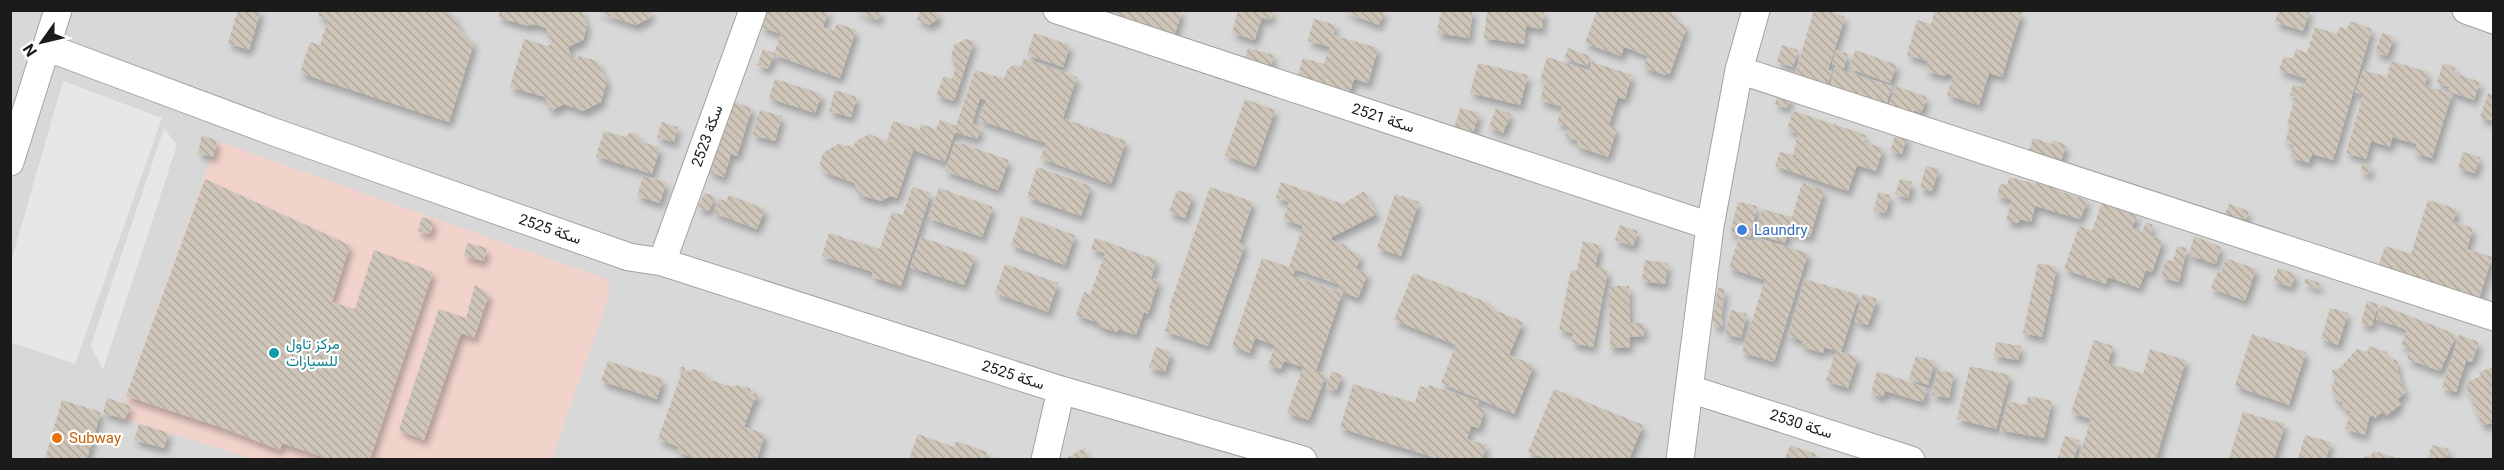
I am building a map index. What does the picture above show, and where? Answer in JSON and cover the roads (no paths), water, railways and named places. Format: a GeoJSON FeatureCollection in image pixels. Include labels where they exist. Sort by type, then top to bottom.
{"type":"FeatureCollection","features":[{"type":"Feature","properties":{"kind":"street"},"geometry":{"type":"LineString","coordinates":[[10,162],[58,10]]}},
{"type":"Feature","properties":{"kind":"street","name":"سكة 2523"},"geometry":{"type":"LineString","coordinates":[[662,262],[753,10]]}},
{"type":"Feature","properties":{"kind":"street","name":"سكة 2521"},"geometry":{"type":"LineString","coordinates":[[1057,10],[1710,226]]}},
{"type":"Feature","properties":{"kind":"street"},"geometry":{"type":"LineString","coordinates":[[1680,459],[1710,226],[1739,70],[1756,10]]}},
{"type":"Feature","properties":{"kind":"street"},"geometry":{"type":"LineString","coordinates":[[2466,10],[2493,20]]}},
{"type":"Feature","properties":{"kind":"street","name":"سكة 2525"},"geometry":{"type":"LineString","coordinates":[[46,47],[274,132],[629,257],[662,262],[1060,390],[1303,459]]}},
{"type":"Feature","properties":{"kind":"street"},"geometry":{"type":"LineString","coordinates":[[1739,70],[2493,317]]}},
{"type":"Feature","properties":{"kind":"street","name":"سكة 2530"},"geometry":{"type":"LineString","coordinates":[[1690,389],[1911,459]]}},
{"type":"Feature","properties":{"kind":"street","name":"سكة 2525"},"geometry":{"type":"LineString","coordinates":[[1045,459],[1060,390]]}},
{"type":"Feature","properties":{"kind":"place","name":"Laundry"},"geometry":{"type":"Point","coordinates":[1742,230]}},
{"type":"Feature","properties":{"kind":"place","name":"مركز تاول للسيارات"},"geometry":{"type":"Point","coordinates":[274,353]}},
{"type":"Feature","properties":{"kind":"place","name":"Subway"},"geometry":{"type":"Point","coordinates":[57,438]}}]}
